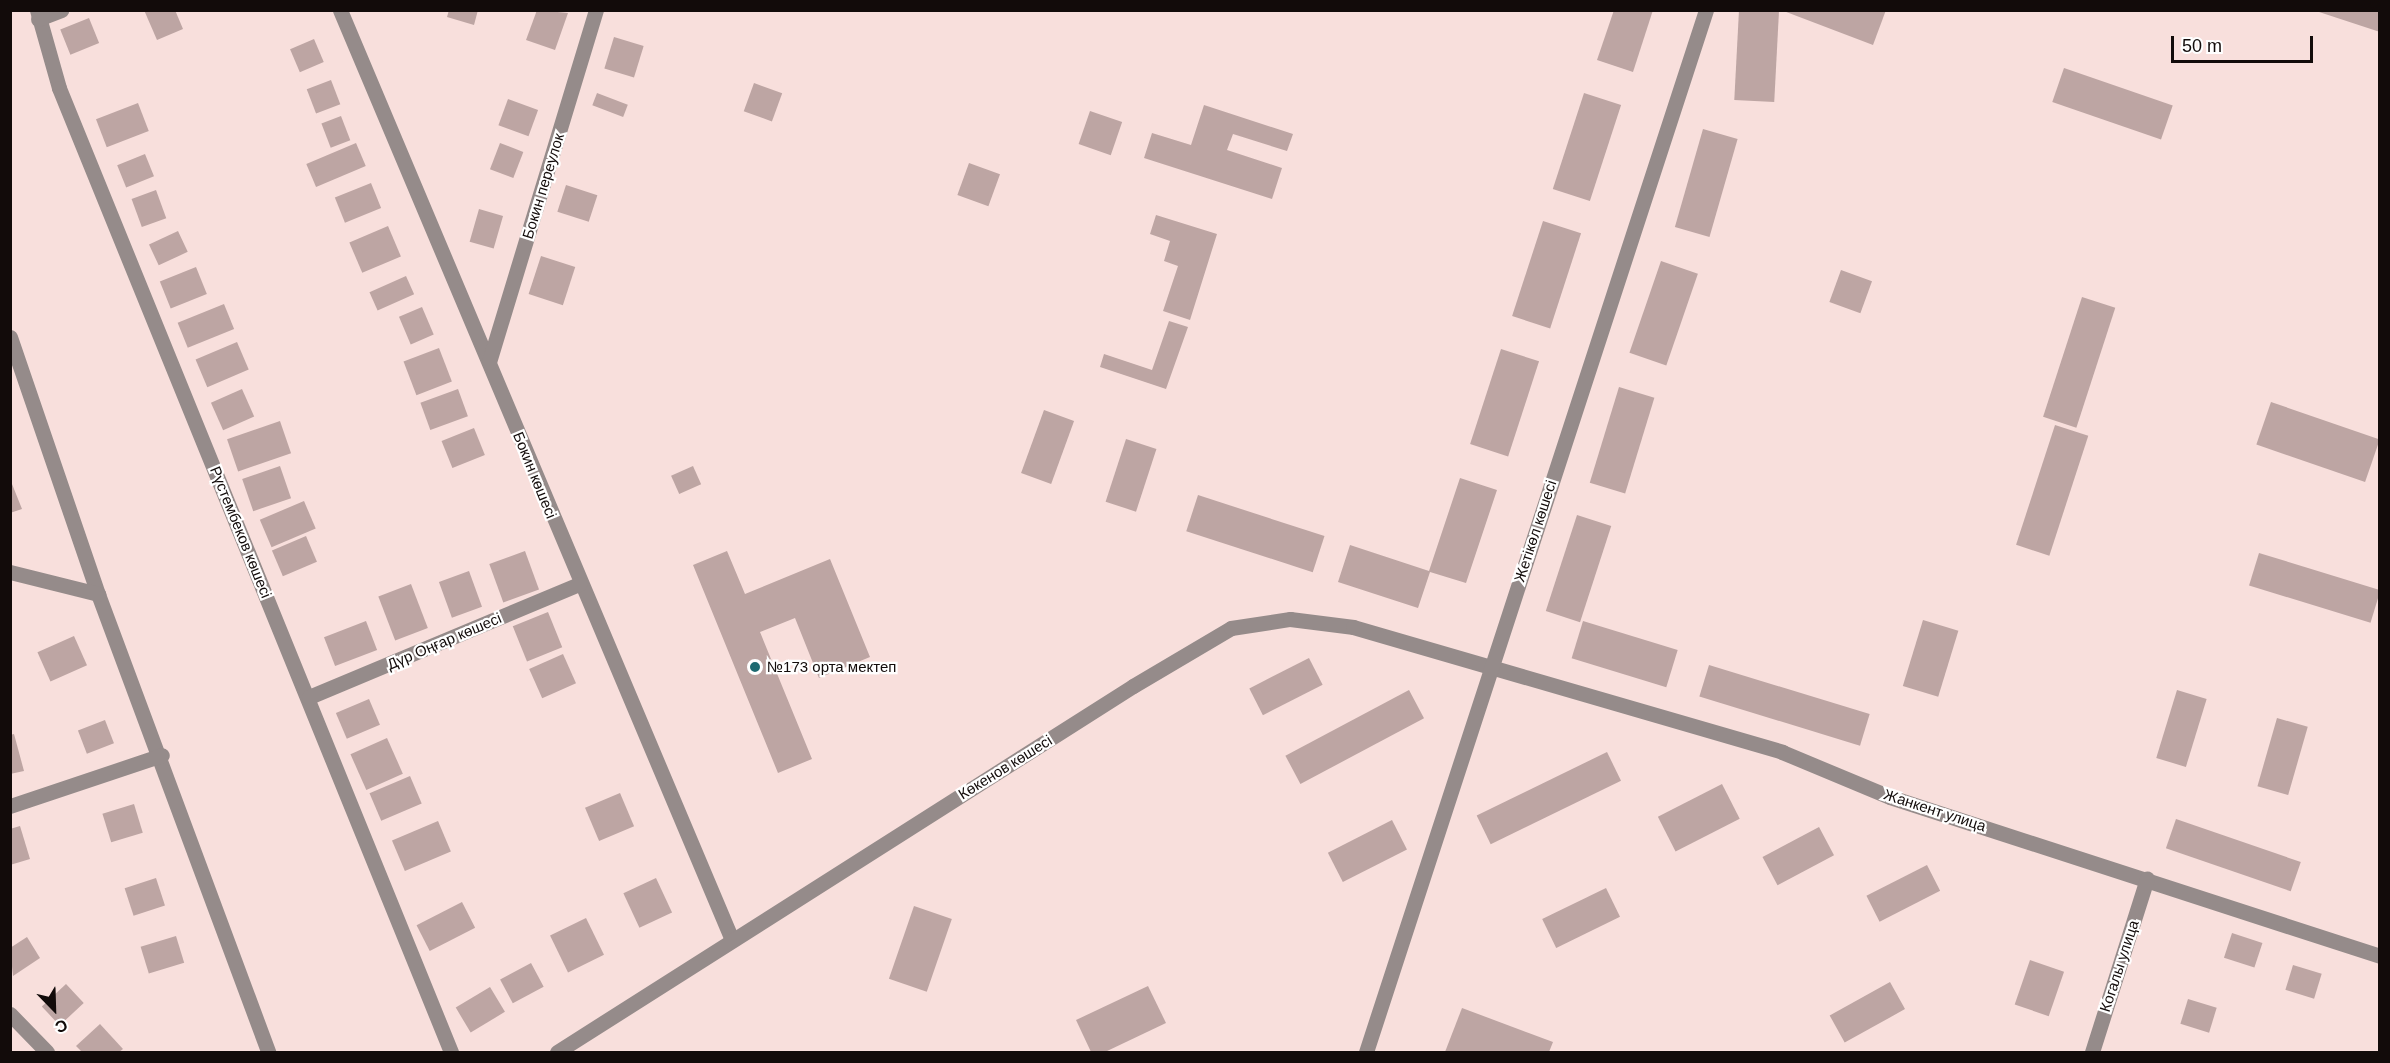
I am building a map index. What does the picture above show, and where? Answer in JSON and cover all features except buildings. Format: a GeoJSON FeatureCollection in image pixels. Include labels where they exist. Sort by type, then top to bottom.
{"type":"FeatureCollection","features":[{"type":"Feature","properties":{"kind":"street"},"geometry":{"type":"LineString","coordinates":[[38,15],[61,10]]}},
{"type":"Feature","properties":{"kind":"street","name":"Бокин көшесі"},"geometry":{"type":"LineString","coordinates":[[340,10],[489,362],[579,584],[732,940]]}},
{"type":"Feature","properties":{"kind":"street","name":"Бокин переулок"},"geometry":{"type":"LineString","coordinates":[[489,362],[596,10]]}},
{"type":"Feature","properties":{"kind":"street","name":"Жетікөл көшесі"},"geometry":{"type":"LineString","coordinates":[[1366,1053],[1706,10]]}},
{"type":"Feature","properties":{"kind":"street","name":"Рүстембеков көшесі"},"geometry":{"type":"LineString","coordinates":[[38,15],[58,88],[309,697],[451,1053]]}},
{"type":"Feature","properties":{"kind":"street"},"geometry":{"type":"LineString","coordinates":[[10,337],[98,594],[162,755],[268,1053]]}},
{"type":"Feature","properties":{"kind":"street"},"geometry":{"type":"LineString","coordinates":[[10,572],[98,594]]}},
{"type":"Feature","properties":{"kind":"street","name":"Дүр Оңғар көшесі"},"geometry":{"type":"LineString","coordinates":[[309,697],[579,584]]}},
{"type":"Feature","properties":{"kind":"street","name":"Көкенов көшесі"},"geometry":{"type":"LineString","coordinates":[[557,1053],[732,940],[1231,628],[1290,619],[1353,627],[1490,669]]}},
{"type":"Feature","properties":{"kind":"street","name":"Жанкент улица"},"geometry":{"type":"LineString","coordinates":[[1490,669],[1782,752],[1890,797],[2379,956]]}},
{"type":"Feature","properties":{"kind":"street"},"geometry":{"type":"LineString","coordinates":[[10,806],[162,755]]}},
{"type":"Feature","properties":{"kind":"street","name":"Когалы улица"},"geometry":{"type":"LineString","coordinates":[[2092,1053],[2147,879]]}},
{"type":"Feature","properties":{"kind":"street"},"geometry":{"type":"LineString","coordinates":[[10,1014],[47,1053]]}},
{"type":"Feature","properties":{"kind":"place","name":"№173 орта мектеп"},"geometry":{"type":"Point","coordinates":[755,667]}}]}
